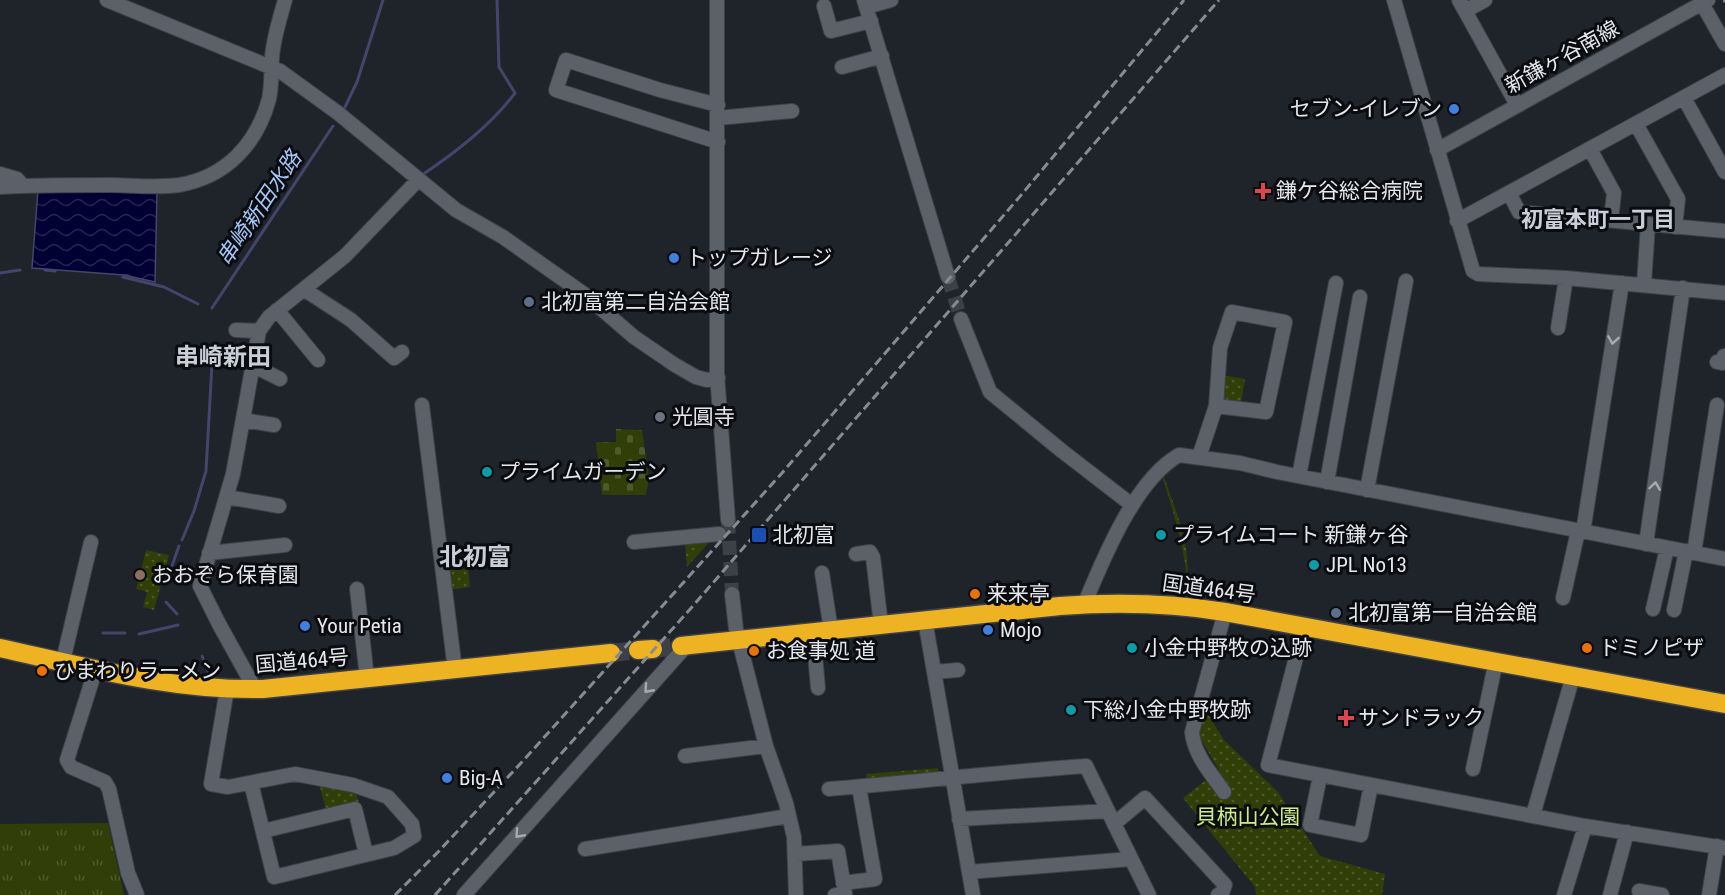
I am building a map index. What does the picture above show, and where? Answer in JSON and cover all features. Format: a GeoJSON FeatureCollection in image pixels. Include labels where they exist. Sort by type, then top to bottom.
{"type":"FeatureCollection","features":[{"type":"Feature","properties":{"kind":"highway","name":"国道464号"},"geometry":{"type":"LineString","coordinates":[[684,645],[1083,604],[1152,604],[1225,612],[1725,704]]}},
{"type":"Feature","properties":{"kind":"highway","name":"国道464号"},"geometry":{"type":"LineString","coordinates":[[0,648],[191,687],[227,689],[255,689],[611,653]]}},
{"type":"Feature","properties":{"kind":"street"},"geometry":{"type":"LineString","coordinates":[[107,0],[272,67],[315,95],[456,210],[503,237],[556,274],[584,294],[634,337],[696,377],[707,380],[718,378]]}},
{"type":"Feature","properties":{"kind":"street"},"geometry":{"type":"LineString","coordinates":[[0,187],[176,185],[206,177],[236,159],[247,147],[269,100],[271,58],[285,0]]}},
{"type":"Feature","properties":{"kind":"street"},"geometry":{"type":"LineString","coordinates":[[717,0],[718,378],[728,520]]}},
{"type":"Feature","properties":{"kind":"street"},"geometry":{"type":"LineString","coordinates":[[891,0],[865,3],[948,277]]}},
{"type":"Feature","properties":{"kind":"street"},"geometry":{"type":"LineString","coordinates":[[1394,0],[1473,271],[1478,274],[1566,278],[1725,293]]}},
{"type":"Feature","properties":{"kind":"street"},"geometry":{"type":"LineString","coordinates":[[1485,0],[1462,6],[1517,105]]}},
{"type":"Feature","properties":{"kind":"street"},"geometry":{"type":"LineString","coordinates":[[1703,1],[1725,44]]}},
{"type":"Feature","properties":{"kind":"street","name":"新鎌ヶ谷南線"},"geometry":{"type":"LineString","coordinates":[[1437,150],[1703,1]]}},
{"type":"Feature","properties":{"kind":"street"},"geometry":{"type":"LineString","coordinates":[[824,6],[831,31],[871,21]]}},
{"type":"Feature","properties":{"kind":"street"},"geometry":{"type":"LineString","coordinates":[[842,67],[882,56]]}},
{"type":"Feature","properties":{"kind":"street"},"geometry":{"type":"LineString","coordinates":[[718,142],[556,90],[566,60],[718,111],[792,111]]}},
{"type":"Feature","properties":{"kind":"street"},"geometry":{"type":"LineString","coordinates":[[1457,221],[1725,75]]}},
{"type":"Feature","properties":{"kind":"street"},"geometry":{"type":"LineString","coordinates":[[1684,98],[1725,172]]}},
{"type":"Feature","properties":{"kind":"street"},"geometry":{"type":"LineString","coordinates":[[1636,124],[1678,199],[1675,227]]}},
{"type":"Feature","properties":{"kind":"street"},"geometry":{"type":"LineString","coordinates":[[1590,149],[1614,193],[1611,220]]}},
{"type":"Feature","properties":{"kind":"street"},"geometry":{"type":"LineString","coordinates":[[0,174],[17,179],[23,186]]}},
{"type":"Feature","properties":{"kind":"street"},"geometry":{"type":"LineString","coordinates":[[255,689],[200,586],[234,474],[260,331],[269,317],[345,256],[418,180]]}},
{"type":"Feature","properties":{"kind":"street"},"geometry":{"type":"LineString","coordinates":[[1509,193],[1519,212],[1725,231]]}},
{"type":"Feature","properties":{"kind":"street"},"geometry":{"type":"LineString","coordinates":[[1644,284],[1648,224]]}},
{"type":"Feature","properties":{"kind":"street"},"geometry":{"type":"LineString","coordinates":[[1558,328],[1566,278]]}},
{"type":"Feature","properties":{"kind":"street"},"geometry":{"type":"LineString","coordinates":[[1367,490],[1406,281]]}},
{"type":"Feature","properties":{"kind":"street"},"geometry":{"type":"LineString","coordinates":[[1299,476],[1336,283]]}},
{"type":"Feature","properties":{"kind":"street"},"geometry":{"type":"LineString","coordinates":[[1563,598],[1580,532],[1622,283]]}},
{"type":"Feature","properties":{"kind":"street"},"geometry":{"type":"LineString","coordinates":[[1647,544],[1683,288]]}},
{"type":"Feature","properties":{"kind":"street"},"geometry":{"type":"LineString","coordinates":[[305,290],[351,320],[394,358],[402,352]]}},
{"type":"Feature","properties":{"kind":"street"},"geometry":{"type":"LineString","coordinates":[[1327,482],[1360,297]]}},
{"type":"Feature","properties":{"kind":"street"},"geometry":{"type":"LineString","coordinates":[[277,310],[318,360]]}},
{"type":"Feature","properties":{"kind":"street"},"geometry":{"type":"LineString","coordinates":[[1199,457],[1216,406],[1220,348],[1232,312],[1285,322],[1266,412],[1216,406]]}},
{"type":"Feature","properties":{"kind":"street"},"geometry":{"type":"LineString","coordinates":[[961,319],[990,392],[1132,505]]}},
{"type":"Feature","properties":{"kind":"street"},"geometry":{"type":"LineString","coordinates":[[236,330],[260,331]]}},
{"type":"Feature","properties":{"kind":"street"},"geometry":{"type":"LineString","coordinates":[[252,365],[280,379]]}},
{"type":"Feature","properties":{"kind":"street"},"geometry":{"type":"LineString","coordinates":[[422,405],[455,670]]}},
{"type":"Feature","properties":{"kind":"street"},"geometry":{"type":"LineString","coordinates":[[1674,610],[1690,552],[1717,405]]}},
{"type":"Feature","properties":{"kind":"street"},"geometry":{"type":"LineString","coordinates":[[243,420],[274,425]]}},
{"type":"Feature","properties":{"kind":"street"},"geometry":{"type":"LineString","coordinates":[[1083,604],[1132,505],[1160,470],[1179,455],[1240,463],[1367,490],[1725,559]]}},
{"type":"Feature","properties":{"kind":"street"},"geometry":{"type":"LineString","coordinates":[[227,497],[279,506]]}},
{"type":"Feature","properties":{"kind":"street"},"geometry":{"type":"LineString","coordinates":[[634,542],[719,534]]}},
{"type":"Feature","properties":{"kind":"street"},"geometry":{"type":"LineString","coordinates":[[63,661],[91,542]]}},
{"type":"Feature","properties":{"kind":"street"},"geometry":{"type":"LineString","coordinates":[[209,553],[285,545]]}},
{"type":"Feature","properties":{"kind":"street"},"geometry":{"type":"LineString","coordinates":[[1653,609],[1667,548]]}},
{"type":"Feature","properties":{"kind":"street"},"geometry":{"type":"LineString","coordinates":[[856,554],[870,552],[873,557],[881,625]]}},
{"type":"Feature","properties":{"kind":"street"},"geometry":{"type":"LineString","coordinates":[[818,688],[822,631],[822,573]]}},
{"type":"Feature","properties":{"kind":"street"},"geometry":{"type":"LineString","coordinates":[[357,589],[367,678]]}},
{"type":"Feature","properties":{"kind":"street"},"geometry":{"type":"LineString","coordinates":[[732,594],[734,617],[766,746],[789,816],[796,854],[796,895]]}},
{"type":"Feature","properties":{"kind":"street"},"geometry":{"type":"LineString","coordinates":[[1224,792],[1199,755],[1193,742],[1192,732],[1225,612]]}},
{"type":"Feature","properties":{"kind":"street"},"geometry":{"type":"LineString","coordinates":[[926,620],[951,778],[973,895]]}},
{"type":"Feature","properties":{"kind":"street"},"geometry":{"type":"LineString","coordinates":[[1304,627],[1268,765],[1585,826],[1721,847],[1709,895]]}},
{"type":"Feature","properties":{"kind":"street"},"geometry":{"type":"LineString","coordinates":[[464,895],[684,645]]}},
{"type":"Feature","properties":{"kind":"street"},"geometry":{"type":"LineString","coordinates":[[1473,769],[1496,662]]}},
{"type":"Feature","properties":{"kind":"street"},"geometry":{"type":"LineString","coordinates":[[96,668],[67,760],[71,767],[105,783],[109,789],[128,873],[137,895]]}},
{"type":"Feature","properties":{"kind":"street"},"geometry":{"type":"LineString","coordinates":[[934,672],[958,670]]}},
{"type":"Feature","properties":{"kind":"street"},"geometry":{"type":"LineString","coordinates":[[1533,815],[1573,676]]}},
{"type":"Feature","properties":{"kind":"street"},"geometry":{"type":"LineString","coordinates":[[227,689],[211,784],[228,787],[295,774],[353,785],[388,797],[412,824],[414,836],[393,849],[274,877],[251,783]]}},
{"type":"Feature","properties":{"kind":"street"},"geometry":{"type":"LineString","coordinates":[[685,756],[766,746]]}},
{"type":"Feature","properties":{"kind":"street"},"geometry":{"type":"LineString","coordinates":[[829,789],[1086,766],[1149,895]]}},
{"type":"Feature","properties":{"kind":"street"},"geometry":{"type":"LineString","coordinates":[[1320,776],[1310,825],[1360,835],[1371,785]]}},
{"type":"Feature","properties":{"kind":"street"},"geometry":{"type":"LineString","coordinates":[[843,883],[875,879],[859,787]]}},
{"type":"Feature","properties":{"kind":"street"},"geometry":{"type":"LineString","coordinates":[[1114,824],[1144,798],[1225,885],[1218,895]]}},
{"type":"Feature","properties":{"kind":"street"},"geometry":{"type":"LineString","coordinates":[[262,831],[355,808],[366,854]]}},
{"type":"Feature","properties":{"kind":"street"},"geometry":{"type":"LineString","coordinates":[[959,819],[1108,811]]}},
{"type":"Feature","properties":{"kind":"street"},"geometry":{"type":"LineString","coordinates":[[585,849],[789,816]]}},
{"type":"Feature","properties":{"kind":"street"},"geometry":{"type":"LineString","coordinates":[[1564,895],[1585,826]]}},
{"type":"Feature","properties":{"kind":"street"},"geometry":{"type":"LineString","coordinates":[[1610,895],[1628,832]]}},
{"type":"Feature","properties":{"kind":"street"},"geometry":{"type":"LineString","coordinates":[[796,854],[838,851],[845,893],[835,895]]}},
{"type":"Feature","properties":{"kind":"street"},"geometry":{"type":"LineString","coordinates":[[969,872],[1131,859]]}},
{"type":"Feature","properties":{"kind":"street"},"geometry":{"type":"LineString","coordinates":[[1639,891],[1662,895]]}},
{"type":"Feature","properties":{"kind":"green space"},"geometry":{"type":"Polygon","coordinates":[[[1222,375],[1245,379],[1241,403],[1223,400],[1222,375]]]}},
{"type":"Feature","properties":{"kind":"green space"},"geometry":{"type":"Polygon","coordinates":[[[616,429],[642,430],[649,478],[646,495],[602,495],[596,442],[616,442],[616,429]]]}},
{"type":"Feature","properties":{"kind":"green space"},"geometry":{"type":"Polygon","coordinates":[[[1162,471],[1177,512],[1184,541],[1188,569],[1187,583],[1181,542],[1162,471]]]}},
{"type":"Feature","properties":{"kind":"green space"},"geometry":{"type":"Polygon","coordinates":[[[711,540],[687,567],[685,542],[711,540]]]}},
{"type":"Feature","properties":{"kind":"green space"},"geometry":{"type":"Polygon","coordinates":[[[146,550],[169,555],[154,610],[143,607],[147,592],[136,589],[146,550]]]}},
{"type":"Feature","properties":{"kind":"green space"},"geometry":{"type":"Polygon","coordinates":[[[468,568],[470,587],[449,590],[447,574],[451,570],[468,568]]]}},
{"type":"Feature","properties":{"kind":"green space","name":"貝柄山公園"},"geometry":{"type":"Polygon","coordinates":[[[1205,710],[1224,740],[1278,792],[1320,856],[1385,874],[1382,895],[1256,895],[1255,887],[1183,798],[1219,770],[1199,736],[1205,710]]]}},
{"type":"Feature","properties":{"kind":"green space"},"geometry":{"type":"Polygon","coordinates":[[[938,768],[938,774],[867,780],[866,774],[938,768]]]}},
{"type":"Feature","properties":{"kind":"green space"},"geometry":{"type":"Polygon","coordinates":[[[319,783],[356,792],[359,803],[326,810],[319,783]]]}},
{"type":"Feature","properties":{"kind":"green space"},"geometry":{"type":"Polygon","coordinates":[[[108,823],[124,895],[0,895],[0,824],[108,823]]]}},
{"type":"Feature","properties":{"kind":"water"},"geometry":{"type":"Polygon","coordinates":[[[38,190],[157,192],[155,282],[124,275],[32,268],[38,190]]]}},
{"type":"Feature","properties":{"kind":"waterway","name":"串崎新田水路"},"geometry":{"type":"LineString","coordinates":[[344,109],[357,82],[383,0]]}},
{"type":"Feature","properties":{"kind":"waterway"},"geometry":{"type":"LineString","coordinates":[[422,175],[472,138],[515,93],[499,67],[497,0]]}},
{"type":"Feature","properties":{"kind":"waterway","name":"串崎新田水路"},"geometry":{"type":"LineString","coordinates":[[212,308],[333,126]]}},
{"type":"Feature","properties":{"kind":"waterway","name":"串崎新田水路"},"geometry":{"type":"LineString","coordinates":[[0,273],[20,270]]}},
{"type":"Feature","properties":{"kind":"waterway","name":"串崎新田水路"},"geometry":{"type":"LineString","coordinates":[[45,270],[55,271]]}},
{"type":"Feature","properties":{"kind":"waterway","name":"串崎新田水路"},"geometry":{"type":"LineString","coordinates":[[123,277],[164,287],[198,304]]}},
{"type":"Feature","properties":{"kind":"waterway"},"geometry":{"type":"LineString","coordinates":[[182,540],[194,511],[206,471],[212,364]]}},
{"type":"Feature","properties":{"kind":"waterway"},"geometry":{"type":"LineString","coordinates":[[172,566],[179,546]]}},
{"type":"Feature","properties":{"kind":"waterway"},"geometry":{"type":"LineString","coordinates":[[166,602],[177,614]]}},
{"type":"Feature","properties":{"kind":"waterway"},"geometry":{"type":"LineString","coordinates":[[139,634],[178,625]]}},
{"type":"Feature","properties":{"kind":"waterway"},"geometry":{"type":"LineString","coordinates":[[103,633],[125,633]]}},
{"type":"Feature","properties":{"kind":"waterway"},"geometry":{"type":"LineString","coordinates":[[202,656],[210,676]]}},
{"type":"Feature","properties":{"kind":"tunnel"},"geometry":{"type":"LineString","coordinates":[[948,277],[961,319]]}},
{"type":"Feature","properties":{"kind":"tunnel"},"geometry":{"type":"LineString","coordinates":[[728,520],[732,594]]}},
{"type":"Feature","properties":{"kind":"tunnel"},"geometry":{"type":"LineString","coordinates":[[653,649],[681,646]]}},
{"type":"Feature","properties":{"kind":"tunnel"},"geometry":{"type":"LineString","coordinates":[[611,653],[638,650]]}},
{"type":"Feature","properties":{"kind":"railway"},"geometry":{"type":"LineString","coordinates":[[395,895],[521,763],[782,473],[1022,194],[1184,0]]}},
{"type":"Feature","properties":{"kind":"railway"},"geometry":{"type":"LineString","coordinates":[[435,895],[692,607],[1219,0]]}},
{"type":"Feature","properties":{"kind":"place","name":"セブン-イレブン"},"geometry":{"type":"Point","coordinates":[1454,109]}},
{"type":"Feature","properties":{"kind":"place","name":"鎌ケ谷総合病院"},"geometry":{"type":"Point","coordinates":[1263,191]}},
{"type":"Feature","properties":{"kind":"place","name":"トップガレージ"},"geometry":{"type":"Point","coordinates":[674,258]}},
{"type":"Feature","properties":{"kind":"place","name":"北初富第二自治会館"},"geometry":{"type":"Point","coordinates":[529,302]}},
{"type":"Feature","properties":{"kind":"place","name":"光圓寺"},"geometry":{"type":"Point","coordinates":[660,417]}},
{"type":"Feature","properties":{"kind":"place","name":"プライムガーデン"},"geometry":{"type":"Point","coordinates":[487,472]}},
{"type":"Feature","properties":{"kind":"place","name":"北初富"},"geometry":{"type":"Point","coordinates":[759,535]}},
{"type":"Feature","properties":{"kind":"place","name":"プライムコート 新鎌ヶ谷"},"geometry":{"type":"Point","coordinates":[1161,535]}},
{"type":"Feature","properties":{"kind":"place","name":"JPL No13"},"geometry":{"type":"Point","coordinates":[1314,565]}},
{"type":"Feature","properties":{"kind":"place","name":"おおぞら保育園"},"geometry":{"type":"Point","coordinates":[140,575]}},
{"type":"Feature","properties":{"kind":"place","name":"来来亭"},"geometry":{"type":"Point","coordinates":[975,594]}},
{"type":"Feature","properties":{"kind":"place","name":"北初富第一自治会館"},"geometry":{"type":"Point","coordinates":[1336,613]}},
{"type":"Feature","properties":{"kind":"place","name":"Your Petia"},"geometry":{"type":"Point","coordinates":[305,626]}},
{"type":"Feature","properties":{"kind":"place","name":"Mojo"},"geometry":{"type":"Point","coordinates":[988,630]}},
{"type":"Feature","properties":{"kind":"place","name":"小金中野牧の込跡"},"geometry":{"type":"Point","coordinates":[1132,648]}},
{"type":"Feature","properties":{"kind":"place","name":"ドミノピザ"},"geometry":{"type":"Point","coordinates":[1587,648]}},
{"type":"Feature","properties":{"kind":"place","name":"お食事処 道"},"geometry":{"type":"Point","coordinates":[754,651]}},
{"type":"Feature","properties":{"kind":"place","name":"ひまわりラーメン"},"geometry":{"type":"Point","coordinates":[42,671]}},
{"type":"Feature","properties":{"kind":"place","name":"下総小金中野牧跡"},"geometry":{"type":"Point","coordinates":[1071,710]}},
{"type":"Feature","properties":{"kind":"place","name":"サンドラック"},"geometry":{"type":"Point","coordinates":[1346,718]}},
{"type":"Feature","properties":{"kind":"place","name":"Big-A"},"geometry":{"type":"Point","coordinates":[447,778]}},
{"type":"Feature","properties":{"kind":"district","name":"初富本町一丁目"},"geometry":{"type":"Point","coordinates":[1598,219]}},
{"type":"Feature","properties":{"kind":"district","name":"串崎新田"},"geometry":{"type":"Point","coordinates":[223,357]}},
{"type":"Feature","properties":{"kind":"district","name":"北初富"},"geometry":{"type":"Point","coordinates":[475,557]}}]}
